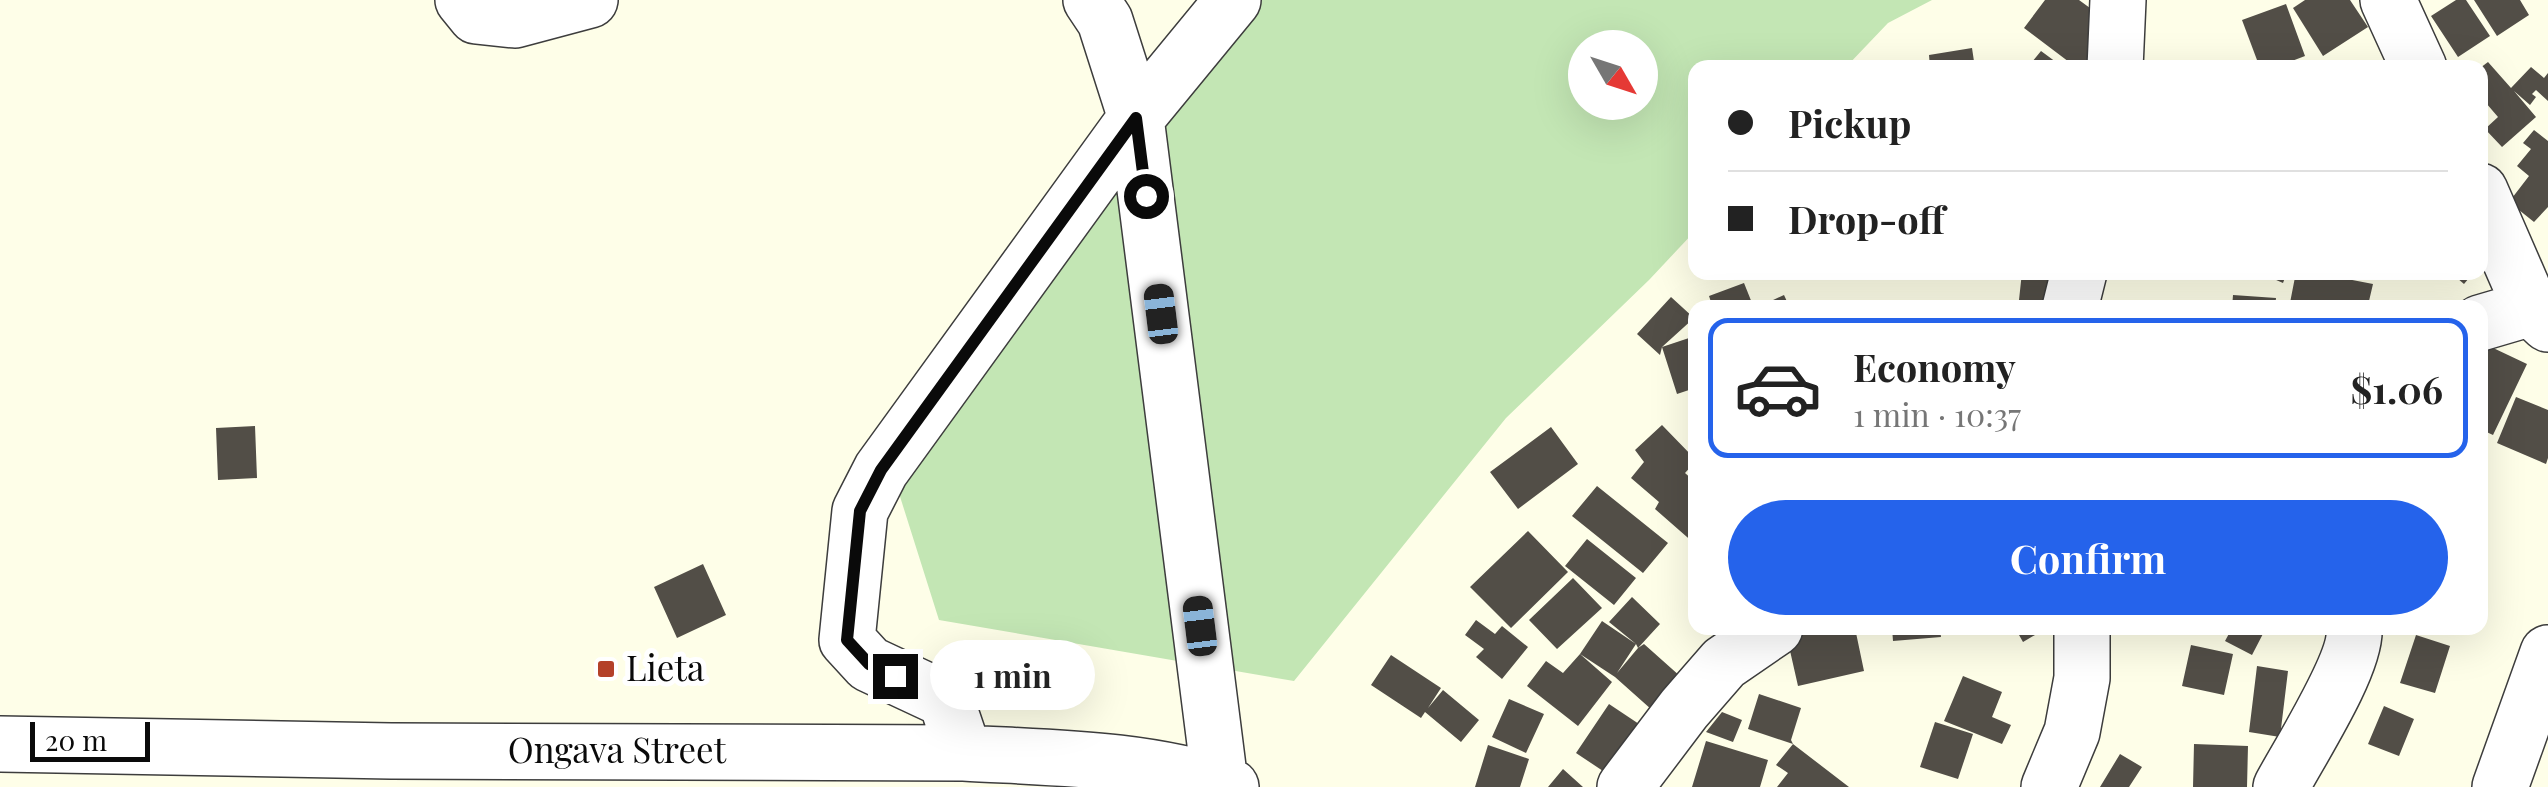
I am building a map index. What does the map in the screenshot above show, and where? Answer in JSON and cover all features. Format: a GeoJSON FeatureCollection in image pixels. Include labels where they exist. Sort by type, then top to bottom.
{"type":"FeatureCollection","features":[{"type":"Feature","properties":{"kind":"street"},"geometry":{"type":"LineString","coordinates":[[462,0],[476,16],[515,20],[590,0]]}},
{"type":"Feature","properties":{"kind":"street"},"geometry":{"type":"LineString","coordinates":[[1092,0],[1104,20],[1136,118],[1225,785]]}},
{"type":"Feature","properties":{"kind":"street"},"geometry":{"type":"LineString","coordinates":[[964,754],[946,700],[869,664],[847,640],[860,511],[881,470],[1136,118],[1233,0]]}},
{"type":"Feature","properties":{"kind":"street"},"geometry":{"type":"LineString","coordinates":[[2115,60],[2118,0]]}},
{"type":"Feature","properties":{"kind":"street"},"geometry":{"type":"LineString","coordinates":[[2388,0],[2415,60]]}},
{"type":"Feature","properties":{"kind":"street"},"geometry":{"type":"LineString","coordinates":[[2488,216],[2520,318]]}},
{"type":"Feature","properties":{"kind":"street"},"geometry":{"type":"LineString","coordinates":[[1625,787],[1724,663],[1765,635]]}},
{"type":"Feature","properties":{"kind":"street"},"geometry":{"type":"LineString","coordinates":[[2049,787],[2072,732],[2082,678],[2082,635]]}},
{"type":"Feature","properties":{"kind":"street"},"geometry":{"type":"LineString","coordinates":[[2281,787],[2348,662],[2355,635]]}},
{"type":"Feature","properties":{"kind":"street"},"geometry":{"type":"LineString","coordinates":[[2500,787],[2548,653]]}},
{"type":"Feature","properties":{"kind":"street","name":"Ongava Street"},"geometry":{"type":"LineString","coordinates":[[0,744],[390,751],[561,769],[964,754],[1154,768],[1225,785]]}},
{"type":"Feature","properties":{"kind":"green space"},"geometry":{"type":"Polygon","coordinates":[[[1233,0],[1932,0],[1888,23],[1853,60],[1688,60],[1688,238],[1506,418],[1294,681],[939,620],[897,487],[1233,0]]]}},
{"type":"Feature","properties":{"kind":"building"},"geometry":{"type":"Polygon","coordinates":[[[2045,0],[2079,0],[2116,27],[2091,60],[2066,60],[2024,28],[2045,0]]]}},
{"type":"Feature","properties":{"kind":"building"},"geometry":{"type":"Polygon","coordinates":[[[2305,0],[2350,0],[2368,27],[2323,56],[2293,8],[2305,0]]]}},
{"type":"Feature","properties":{"kind":"building"},"geometry":{"type":"Polygon","coordinates":[[[2456,0],[2466,0],[2490,36],[2458,57],[2431,16],[2456,0]]]}},
{"type":"Feature","properties":{"kind":"building"},"geometry":{"type":"Polygon","coordinates":[[[2474,0],[2520,0],[2529,15],[2497,36],[2474,0]]]}},
{"type":"Feature","properties":{"kind":"building"},"geometry":{"type":"Polygon","coordinates":[[[2286,4],[2305,56],[2295,60],[2257,60],[2242,20],[2286,4]]]}},
{"type":"Feature","properties":{"kind":"building"},"geometry":{"type":"Polygon","coordinates":[[[1972,48],[1974,60],[1929,60],[1929,55],[1972,48]]]}},
{"type":"Feature","properties":{"kind":"building"},"geometry":{"type":"Polygon","coordinates":[[[2041,51],[2053,60],[2034,60],[2041,51]]]}},
{"type":"Feature","properties":{"kind":"building"},"geometry":{"type":"Polygon","coordinates":[[[2488,62],[2511,88],[2531,67],[2544,78],[2548,73],[2548,101],[2536,90],[2530,105],[2514,91],[2536,117],[2502,147],[2488,132],[2488,126],[2498,117],[2488,105],[2488,62]]]}},
{"type":"Feature","properties":{"kind":"building"},"geometry":{"type":"Polygon","coordinates":[[[2534,130],[2548,141],[2548,207],[2534,222],[2509,202],[2529,176],[2517,166],[2531,149],[2523,143],[2534,130]]]}},
{"type":"Feature","properties":{"kind":"building"},"geometry":{"type":"Polygon","coordinates":[[[2021,280],[2056,280],[2054,300],[2019,300],[2021,280]]]}},
{"type":"Feature","properties":{"kind":"building"},"geometry":{"type":"Polygon","coordinates":[[[2294,280],[2373,284],[2369,300],[2291,300],[2294,280]]]}},
{"type":"Feature","properties":{"kind":"building"},"geometry":{"type":"Polygon","coordinates":[[[1744,283],[1751,300],[1710,300],[1709,296],[1744,283]]]}},
{"type":"Feature","properties":{"kind":"building"},"geometry":{"type":"Polygon","coordinates":[[[2233,295],[2276,298],[2276,300],[2233,300],[2233,295]]]}},
{"type":"Feature","properties":{"kind":"building"},"geometry":{"type":"Polygon","coordinates":[[[1671,297],[1688,313],[1688,323],[1662,347],[1660,355],[1637,334],[1671,297]]]}},
{"type":"Feature","properties":{"kind":"building"},"geometry":{"type":"Polygon","coordinates":[[[1688,338],[1688,390],[1677,394],[1662,347],[1688,338]]]}},
{"type":"Feature","properties":{"kind":"building"},"geometry":{"type":"Polygon","coordinates":[[[2488,348],[2527,364],[2493,435],[2488,433],[2488,348]]]}},
{"type":"Feature","properties":{"kind":"building"},"geometry":{"type":"Polygon","coordinates":[[[2516,397],[2548,410],[2546,464],[2497,443],[2516,397]]]}},
{"type":"Feature","properties":{"kind":"building"},"geometry":{"type":"Polygon","coordinates":[[[1662,425],[1688,452],[1688,538],[1655,509],[1659,502],[1631,478],[1644,462],[1635,450],[1662,425]]]}},
{"type":"Feature","properties":{"kind":"building"},"geometry":{"type":"Polygon","coordinates":[[[255,426],[257,478],[218,480],[216,428],[255,426]]]}},
{"type":"Feature","properties":{"kind":"building"},"geometry":{"type":"Polygon","coordinates":[[[1551,427],[1578,464],[1518,509],[1490,472],[1551,427]]]}},
{"type":"Feature","properties":{"kind":"building"},"geometry":{"type":"Polygon","coordinates":[[[1597,486],[1668,543],[1643,573],[1572,516],[1597,486]]]}},
{"type":"Feature","properties":{"kind":"building"},"geometry":{"type":"Polygon","coordinates":[[[1528,531],[1568,572],[1511,628],[1470,587],[1528,531]]]}},
{"type":"Feature","properties":{"kind":"building"},"geometry":{"type":"Polygon","coordinates":[[[1587,539],[1636,578],[1614,605],[1565,566],[1587,539]]]}},
{"type":"Feature","properties":{"kind":"building"},"geometry":{"type":"Polygon","coordinates":[[[703,564],[726,615],[677,638],[654,587],[703,564]]]}},
{"type":"Feature","properties":{"kind":"building"},"geometry":{"type":"Polygon","coordinates":[[[1573,578],[1602,608],[1557,649],[1529,620],[1573,578]]]}},
{"type":"Feature","properties":{"kind":"building"},"geometry":{"type":"Polygon","coordinates":[[[1632,597],[1660,624],[1638,648],[1609,622],[1632,597]]]}},
{"type":"Feature","properties":{"kind":"building"},"geometry":{"type":"Polygon","coordinates":[[[1476,620],[1495,634],[1502,626],[1528,647],[1502,679],[1476,657],[1484,649],[1465,635],[1476,620]]]}},
{"type":"Feature","properties":{"kind":"building"},"geometry":{"type":"Polygon","coordinates":[[[1602,621],[1636,644],[1617,673],[1644,644],[1690,685],[1661,718],[1615,677],[1580,654],[1602,621]]]}},
{"type":"Feature","properties":{"kind":"building"},"geometry":{"type":"Polygon","coordinates":[[[1786,635],[1856,635],[1864,671],[1798,686],[1786,635]]]}},
{"type":"Feature","properties":{"kind":"building"},"geometry":{"type":"Polygon","coordinates":[[[1893,635],[1941,637],[1893,641],[1893,635]]]}},
{"type":"Feature","properties":{"kind":"building"},"geometry":{"type":"Polygon","coordinates":[[[2228,635],[2262,635],[2252,655],[2225,641],[2228,635]]]}},
{"type":"Feature","properties":{"kind":"building"},"geometry":{"type":"Polygon","coordinates":[[[2416,635],[2450,646],[2435,693],[2400,683],[2416,635]]]}},
{"type":"Feature","properties":{"kind":"building"},"geometry":{"type":"Polygon","coordinates":[[[2191,645],[2233,654],[2224,695],[2182,686],[2191,645]]]}},
{"type":"Feature","properties":{"kind":"building"},"geometry":{"type":"Polygon","coordinates":[[[1580,654],[1612,682],[1578,726],[1527,686],[1546,661],[1563,673],[1580,654]]]}},
{"type":"Feature","properties":{"kind":"building"},"geometry":{"type":"Polygon","coordinates":[[[1391,655],[1441,688],[1428,708],[1443,690],[1479,720],[1461,742],[1425,712],[1421,718],[1371,685],[1391,655]]]}},
{"type":"Feature","properties":{"kind":"building"},"geometry":{"type":"Polygon","coordinates":[[[2257,666],[2288,671],[2280,737],[2249,732],[2257,666]]]}},
{"type":"Feature","properties":{"kind":"building"},"geometry":{"type":"Polygon","coordinates":[[[1963,676],[2002,692],[1992,717],[2011,725],[2002,744],[1944,721],[1963,676]]]}},
{"type":"Feature","properties":{"kind":"building"},"geometry":{"type":"Polygon","coordinates":[[[1759,694],[1801,708],[1793,744],[1748,729],[1759,694]]]}},
{"type":"Feature","properties":{"kind":"building"},"geometry":{"type":"Polygon","coordinates":[[[1509,699],[1544,714],[1526,753],[1492,737],[1509,699]]]}},
{"type":"Feature","properties":{"kind":"building"},"geometry":{"type":"Polygon","coordinates":[[[1609,704],[1651,732],[1618,781],[1576,753],[1609,704]]]}},
{"type":"Feature","properties":{"kind":"building"},"geometry":{"type":"Polygon","coordinates":[[[2384,706],[2414,719],[2399,756],[2368,744],[2384,706]]]}},
{"type":"Feature","properties":{"kind":"building"},"geometry":{"type":"Polygon","coordinates":[[[1722,712],[1742,720],[1733,742],[1706,732],[1722,712]]]}},
{"type":"Feature","properties":{"kind":"building"},"geometry":{"type":"Polygon","coordinates":[[[1935,722],[1973,734],[1958,779],[1920,767],[1935,722]]]}},
{"type":"Feature","properties":{"kind":"building"},"geometry":{"type":"Polygon","coordinates":[[[1706,741],[1768,760],[1760,787],[1692,787],[1706,741]]]}},
{"type":"Feature","properties":{"kind":"building"},"geometry":{"type":"Polygon","coordinates":[[[1793,744],[1849,787],[1777,787],[1788,773],[1776,765],[1793,744]]]}},
{"type":"Feature","properties":{"kind":"building"},"geometry":{"type":"Polygon","coordinates":[[[2194,744],[2248,746],[2247,787],[2193,787],[2194,744]]]}},
{"type":"Feature","properties":{"kind":"building"},"geometry":{"type":"Polygon","coordinates":[[[1488,745],[1529,759],[1520,787],[1475,787],[1488,745]]]}},
{"type":"Feature","properties":{"kind":"building"},"geometry":{"type":"Polygon","coordinates":[[[2120,754],[2142,767],[2129,787],[2100,787],[2120,754]]]}},
{"type":"Feature","properties":{"kind":"building"},"geometry":{"type":"Polygon","coordinates":[[[1563,769],[1583,787],[1548,787],[1563,769]]]}},
{"type":"Feature","properties":{"kind":"place","name":"Lieta"},"geometry":{"type":"Point","coordinates":[606,669]}},
{"type":"Feature","properties":{"kind":"route"},"geometry":{"type":"LineString","coordinates":[[895,676],[869,664],[847,640],[860,511],[881,470],[1136,118],[1146,196]]}}]}
